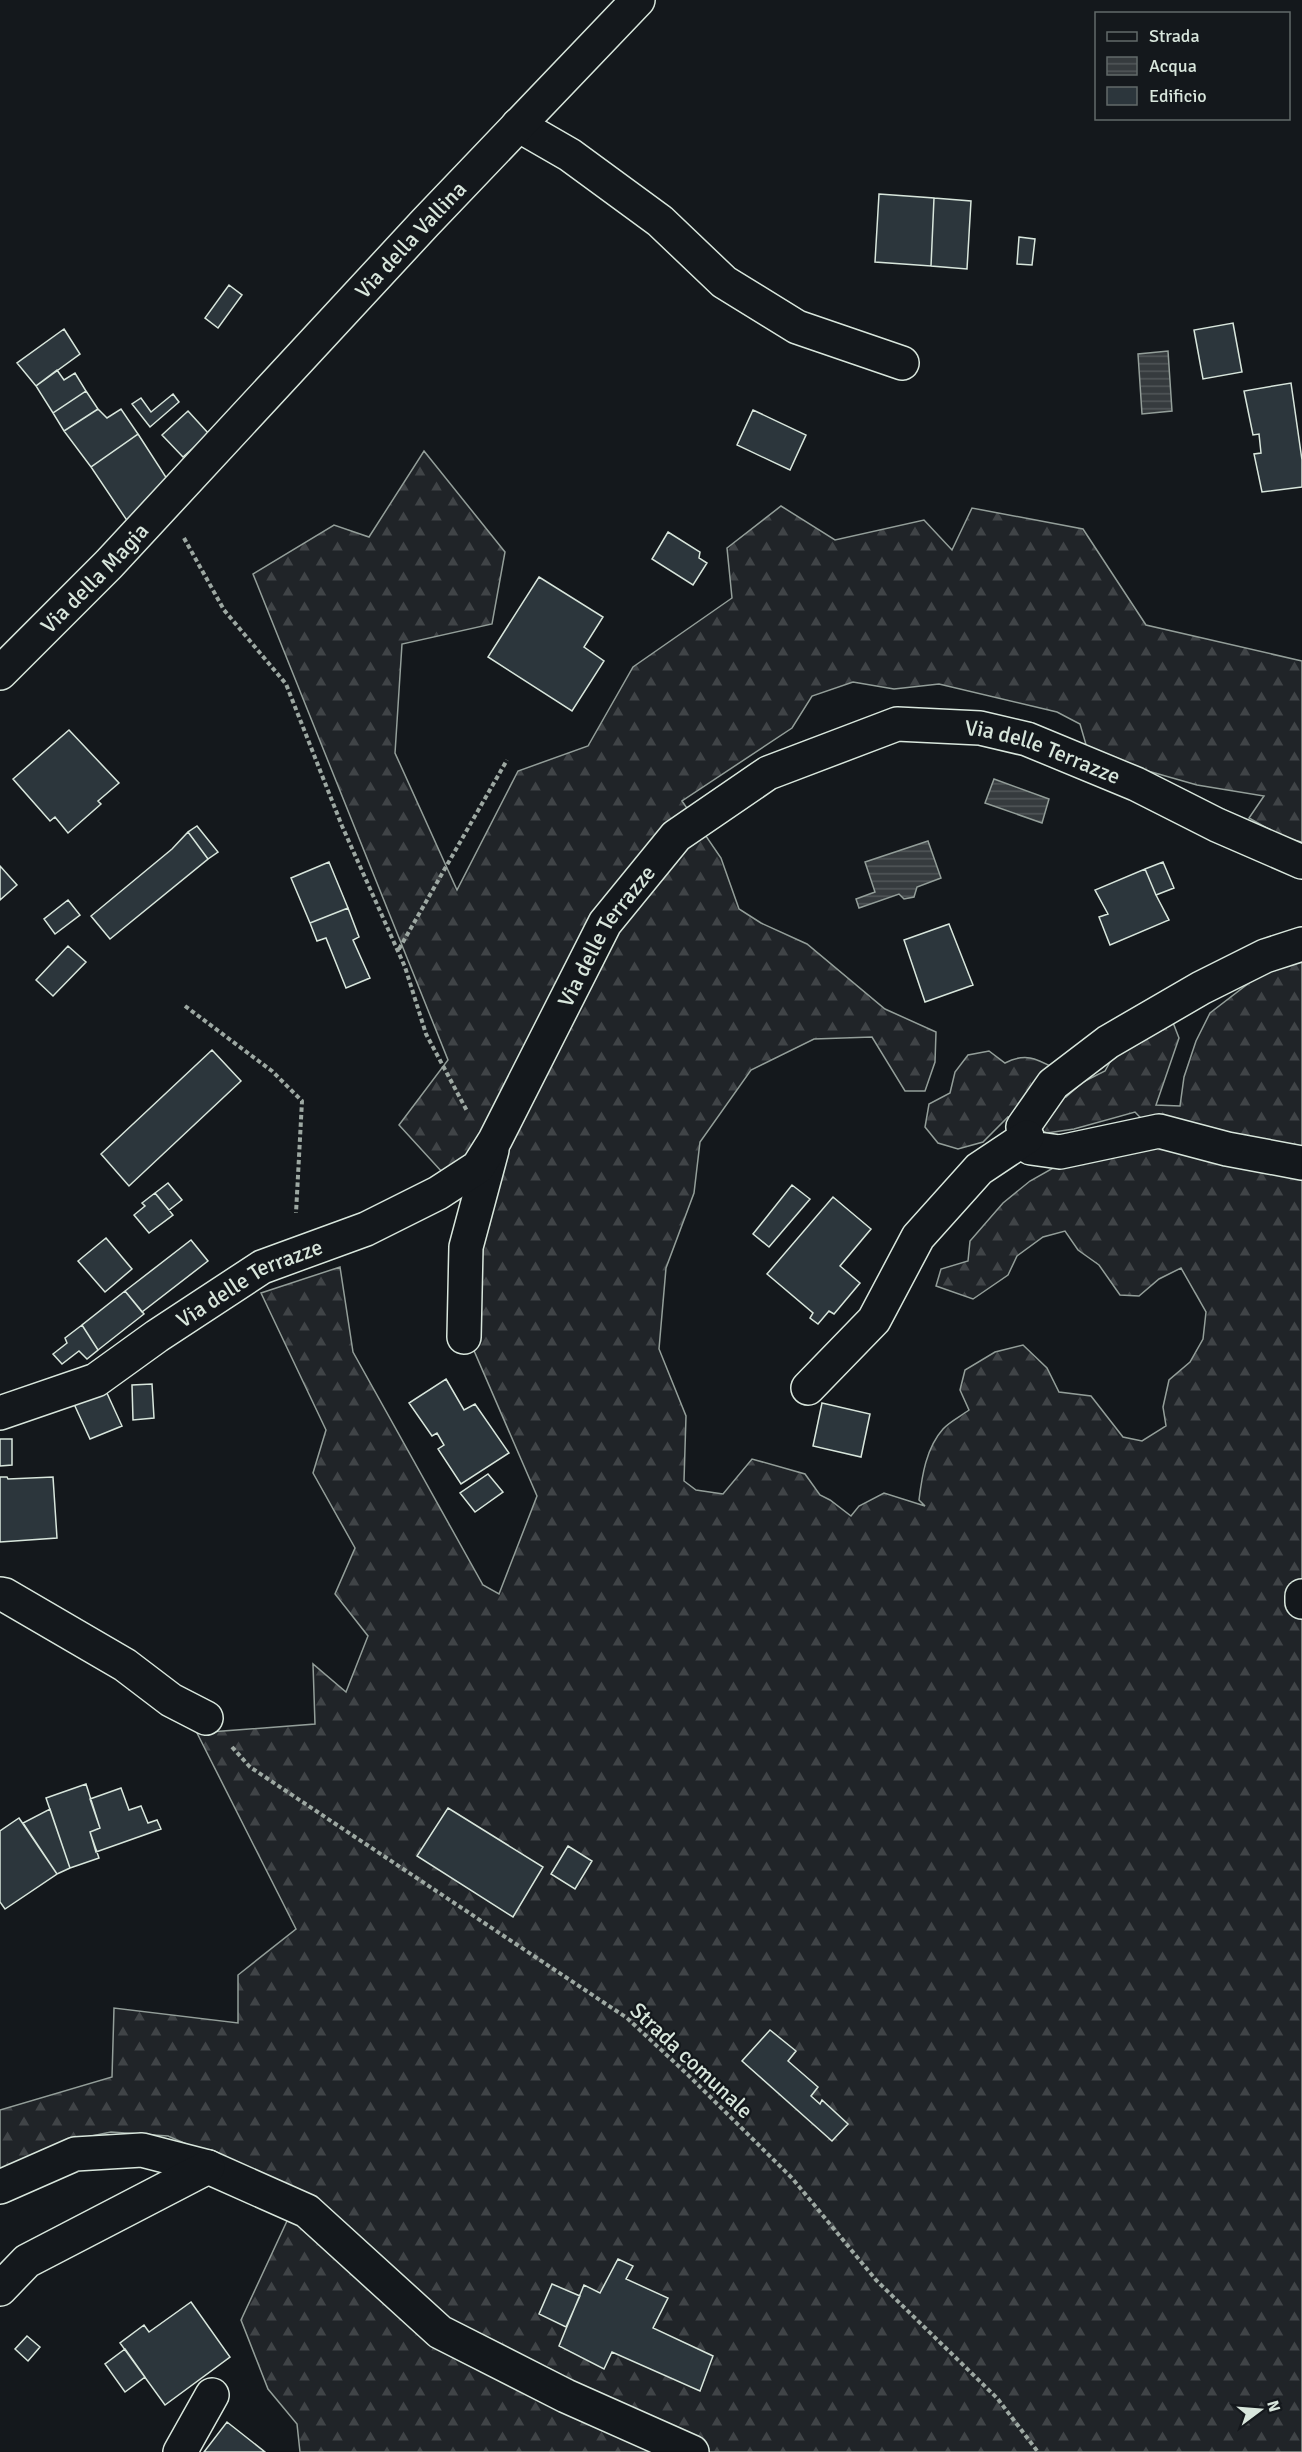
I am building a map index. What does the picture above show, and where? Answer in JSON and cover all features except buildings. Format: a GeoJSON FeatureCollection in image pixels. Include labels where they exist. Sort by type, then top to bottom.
{"type":"FeatureCollection","features":[{"type":"Feature","properties":{"kind":"street","name":"Via della Vallina"},"geometry":{"type":"LineString","coordinates":[[187,481],[221,441],[638,0]]}},
{"type":"Feature","properties":{"kind":"street"},"geometry":{"type":"LineString","coordinates":[[518,125],[570,155],[660,221],[724,282],[797,327],[903,363]]}},
{"type":"Feature","properties":{"kind":"street","name":"Via della Magia"},"geometry":{"type":"LineString","coordinates":[[0,673],[109,564],[187,481]]}},
{"type":"Feature","properties":{"kind":"street","name":"Via delle Terrazze"},"geometry":{"type":"LineString","coordinates":[[0,1413],[96,1380],[157,1336],[262,1267],[366,1230],[438,1193],[478,1167],[495,1140],[605,923],[676,836],[768,773],[897,724],[980,728],[1027,739],[1136,784],[1217,825],[1302,862]]}},
{"type":"Feature","properties":{"kind":"street"},"geometry":{"type":"LineString","coordinates":[[1302,944],[1265,956],[1201,988],[1108,1042],[1053,1084],[1023,1126],[1031,1148],[1060,1152],[1160,1131],[1227,1149],[1302,1163]]}},
{"type":"Feature","properties":{"kind":"street"},"geometry":{"type":"LineString","coordinates":[[808,1388],[874,1320],[918,1237],[979,1168],[1027,1137]]}},
{"type":"Feature","properties":{"kind":"street"},"geometry":{"type":"LineString","coordinates":[[464,1337],[466,1247],[495,1140]]}},
{"type":"Feature","properties":{"kind":"street"},"geometry":{"type":"LineString","coordinates":[[0,1594],[5,1594],[125,1665],[171,1700],[206,1718]]}},
{"type":"Feature","properties":{"kind":"street"},"geometry":{"type":"LineString","coordinates":[[1302,1596],[1302,1602]]}},
{"type":"Feature","properties":{"kind":"street"},"geometry":{"type":"LineString","coordinates":[[0,2187],[75,2154],[142,2150],[208,2167],[307,2211],[440,2332],[566,2396],[692,2452]]}},
{"type":"Feature","properties":{"kind":"street"},"geometry":{"type":"LineString","coordinates":[[0,2289],[27,2261],[208,2167]]}},
{"type":"Feature","properties":{"kind":"street"},"geometry":{"type":"LineString","coordinates":[[180,2452],[212,2395]]}},
{"type":"Feature","properties":{"kind":"path"},"geometry":{"type":"LineString","coordinates":[[187,481],[180,532],[224,609],[286,684],[342,826],[398,950],[426,1034],[466,1109],[495,1140]]}},
{"type":"Feature","properties":{"kind":"path"},"geometry":{"type":"LineString","coordinates":[[398,950],[507,760]]}},
{"type":"Feature","properties":{"kind":"path"},"geometry":{"type":"LineString","coordinates":[[185,1006],[272,1071],[302,1101],[295,1227],[291,1257]]}},
{"type":"Feature","properties":{"kind":"path","name":"Strada comunale"},"geometry":{"type":"LineString","coordinates":[[206,1718],[250,1767],[627,2018],[792,2178],[876,2280],[997,2398],[1038,2452]]}},
{"type":"Feature","properties":{"kind":"green space"},"geometry":{"type":"Polygon","coordinates":[[[424,451],[505,552],[492,624],[402,644],[395,753],[457,890],[518,771],[588,746],[633,667],[732,598],[727,548],[781,506],[835,540],[924,520],[952,550],[972,508],[1083,529],[1146,625],[1302,661],[1302,842],[1285,838],[1249,818],[1264,796],[1197,785],[1134,767],[1087,748],[1080,724],[1057,712],[939,684],[894,689],[853,682],[812,696],[792,728],[682,801],[721,858],[739,909],[761,923],[807,944],[885,1009],[936,1032],[935,1062],[925,1091],[905,1091],[872,1037],[814,1039],[751,1070],[700,1142],[694,1193],[666,1268],[659,1349],[686,1416],[684,1481],[696,1490],[723,1494],[752,1459],[805,1474],[820,1495],[851,1516],[859,1506],[884,1493],[925,1506],[919,1500],[923,1472],[929,1453],[946,1426],[969,1410],[960,1390],[965,1370],[995,1352],[1023,1345],[1047,1368],[1059,1392],[1091,1396],[1123,1437],[1142,1441],[1166,1426],[1163,1407],[1169,1380],[1190,1362],[1203,1339],[1206,1312],[1181,1268],[1159,1279],[1139,1296],[1120,1295],[1099,1265],[1078,1250],[1065,1231],[1043,1237],[1017,1256],[1008,1275],[973,1299],[936,1286],[941,1269],[968,1261],[970,1241],[1003,1203],[1030,1181],[1069,1159],[1161,1139],[1135,1112],[1074,1129],[1047,1133],[1008,1117],[983,1142],[958,1149],[938,1143],[925,1127],[929,1104],[950,1093],[955,1072],[968,1055],[989,1051],[1005,1063],[1025,1057],[1056,1069],[1066,1097],[1083,1082],[1105,1071],[1121,1042],[1172,1020],[1179,1038],[1156,1105],[1180,1106],[1184,1077],[1196,1041],[1210,1013],[1266,970],[1302,958],[1302,2452],[300,2452],[297,2424],[268,2389],[241,2320],[300,2193],[168,2136],[111,2132],[67,2141],[0,2170],[0,2110],[112,2077],[114,2008],[238,2023],[238,1975],[296,1929],[197,1733],[315,1724],[313,1664],[346,1692],[368,1636],[335,1594],[355,1548],[313,1473],[326,1430],[261,1293],[340,1267],[353,1352],[483,1585],[499,1594],[537,1496],[452,1300],[464,1196],[399,1125],[448,1060],[253,574],[334,525],[369,537],[424,451]]]}},
{"type":"Feature","properties":{"kind":"water"},"geometry":{"type":"Polygon","coordinates":[[[1168,351],[1172,411],[1142,414],[1138,354],[1168,351]]]}},
{"type":"Feature","properties":{"kind":"water"},"geometry":{"type":"Polygon","coordinates":[[[994,779],[1049,799],[1042,823],[985,803],[994,779]]]}},
{"type":"Feature","properties":{"kind":"water"},"geometry":{"type":"Polygon","coordinates":[[[928,841],[941,878],[917,887],[914,897],[904,899],[899,894],[859,908],[856,899],[875,892],[865,862],[928,841]]]}}]}
